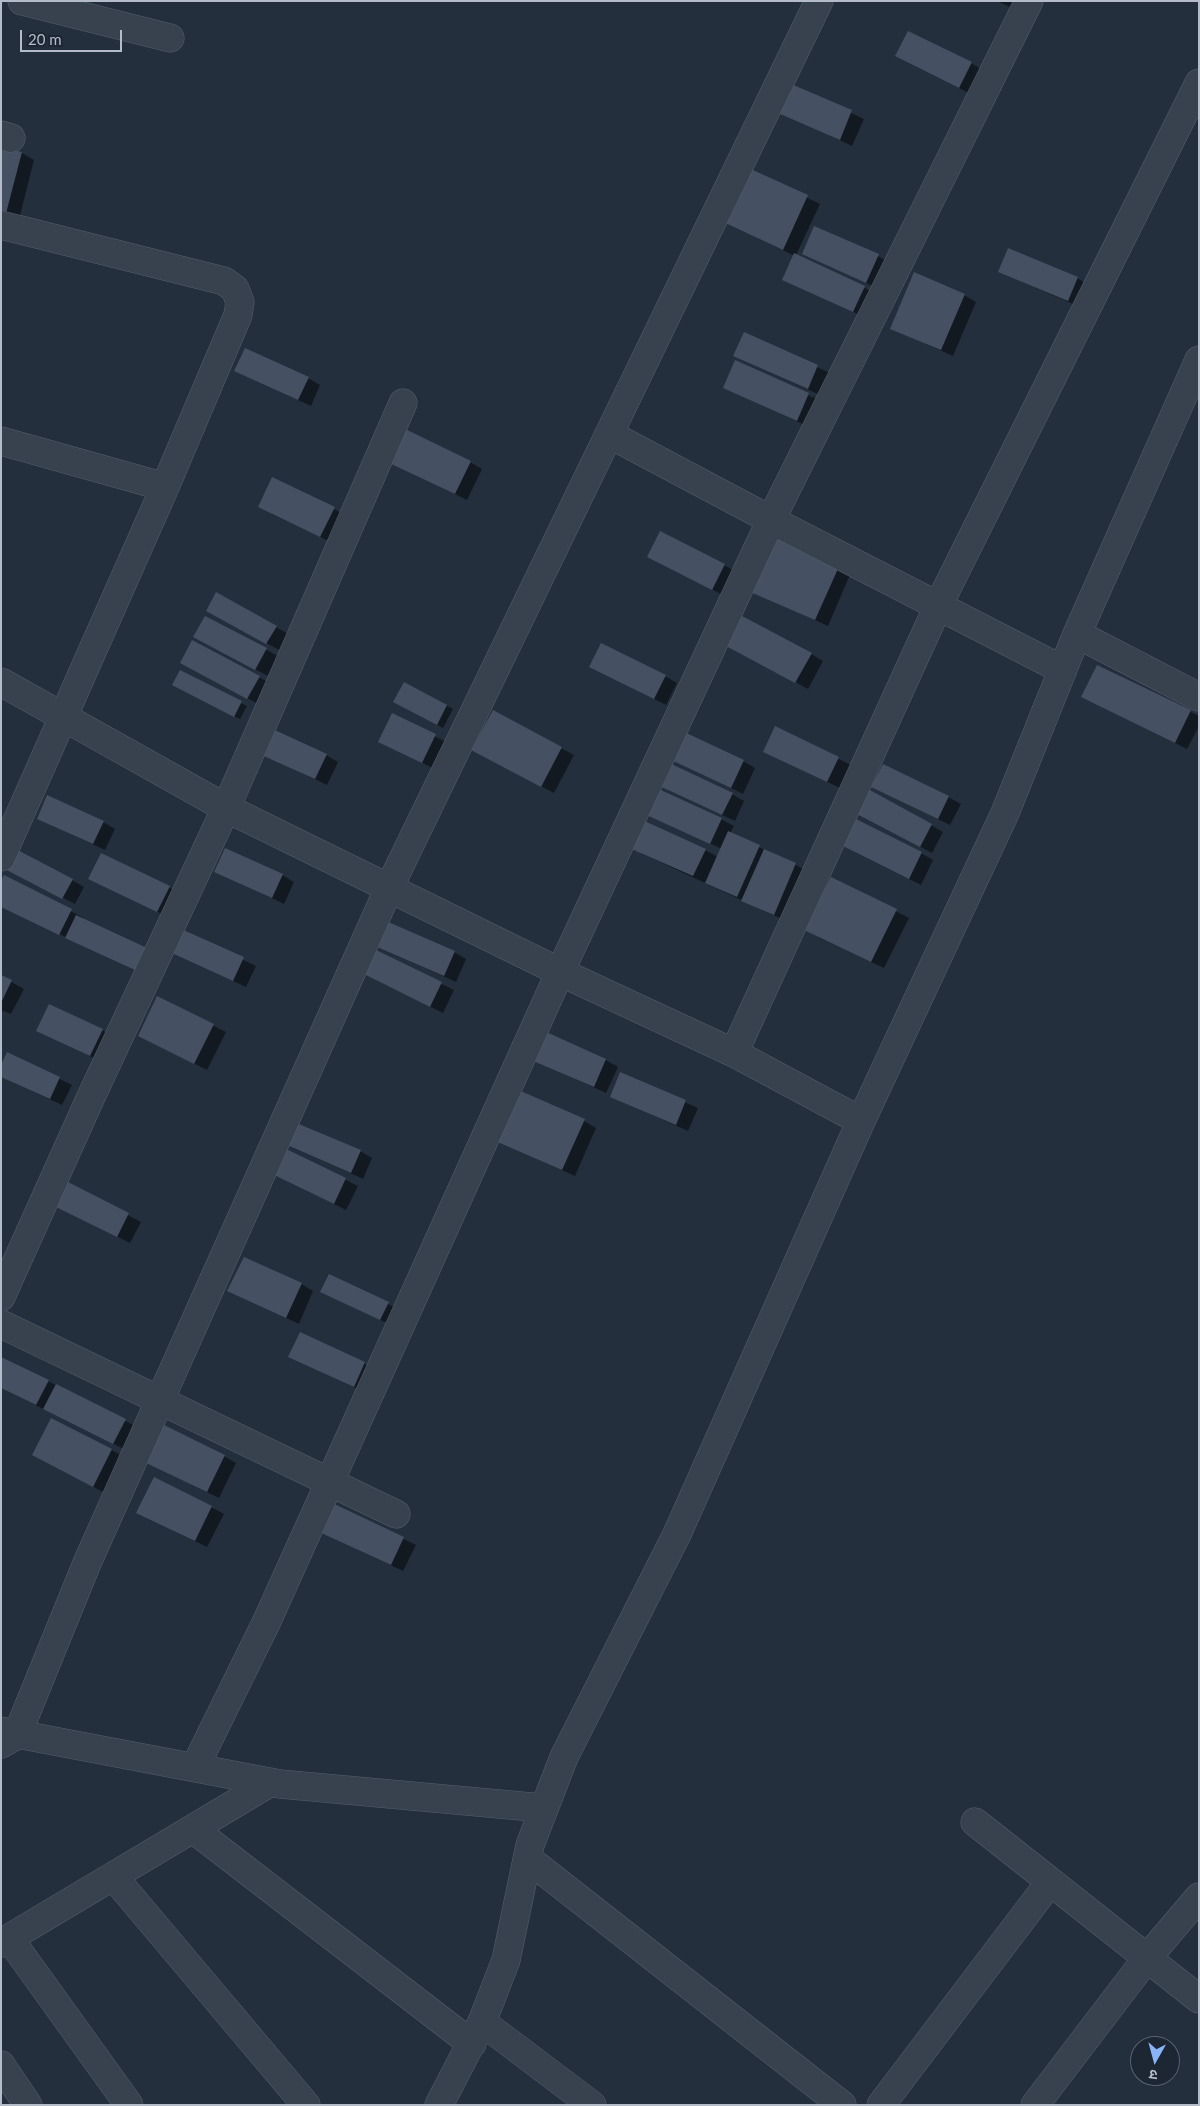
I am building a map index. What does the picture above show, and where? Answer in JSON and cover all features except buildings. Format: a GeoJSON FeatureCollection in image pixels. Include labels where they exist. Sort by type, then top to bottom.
{"type":"FeatureCollection","features":[{"type":"Feature","properties":{"kind":"street"},"geometry":{"type":"LineString","coordinates":[[22,1],[170,38]]}},
{"type":"Feature","properties":{"kind":"street"},"geometry":{"type":"LineString","coordinates":[[543,1808],[271,1782],[195,1767],[6,1737],[389,888],[819,1]]}},
{"type":"Feature","properties":{"kind":"street"},"geometry":{"type":"LineString","coordinates":[[195,1767],[266,1623],[328,1482],[406,1315],[560,972],[771,520],[1029,1]]}},
{"type":"Feature","properties":{"kind":"street"},"geometry":{"type":"LineString","coordinates":[[734,1053],[939,604],[1199,83]]}},
{"type":"Feature","properties":{"kind":"street"},"geometry":{"type":"LineString","coordinates":[[1,225],[224,281],[235,289],[240,302],[238,315],[165,487],[64,719],[1,857]]}},
{"type":"Feature","properties":{"kind":"street"},"geometry":{"type":"LineString","coordinates":[[439,2105],[477,2033],[506,1960],[527,1858],[543,1808],[564,1756],[677,1534],[861,1121],[1005,813],[1077,634],[1199,360]]}},
{"type":"Feature","properties":{"kind":"street"},"geometry":{"type":"LineString","coordinates":[[1,1297],[90,1099],[226,808],[404,403]]}},
{"type":"Feature","properties":{"kind":"street"},"geometry":{"type":"LineString","coordinates":[[609,434],[771,520],[939,604],[1063,670]]}},
{"type":"Feature","properties":{"kind":"street"},"geometry":{"type":"LineString","coordinates":[[1,441],[165,487]]}},
{"type":"Feature","properties":{"kind":"street"},"geometry":{"type":"LineString","coordinates":[[1077,634],[1199,696]]}},
{"type":"Feature","properties":{"kind":"street"},"geometry":{"type":"LineString","coordinates":[[1,682],[64,719],[226,808],[560,972],[734,1053],[861,1121]]}},
{"type":"Feature","properties":{"kind":"street"},"geometry":{"type":"LineString","coordinates":[[1,1324],[396,1514]]}},
{"type":"Feature","properties":{"kind":"street"},"geometry":{"type":"LineString","coordinates":[[129,2105],[5,1940],[271,1782]]}},
{"type":"Feature","properties":{"kind":"street"},"geometry":{"type":"LineString","coordinates":[[975,1822],[1199,1999]]}},
{"type":"Feature","properties":{"kind":"street"},"geometry":{"type":"LineString","coordinates":[[193,1829],[477,2033],[592,2105]]}},
{"type":"Feature","properties":{"kind":"street"},"geometry":{"type":"LineString","coordinates":[[527,1858],[842,2105]]}},
{"type":"Feature","properties":{"kind":"street"},"geometry":{"type":"LineString","coordinates":[[113,1876],[306,2105]]}},
{"type":"Feature","properties":{"kind":"street"},"geometry":{"type":"LineString","coordinates":[[881,2105],[1050,1882]]}},
{"type":"Feature","properties":{"kind":"street"},"geometry":{"type":"LineString","coordinates":[[1035,2105],[1147,1958],[1199,1897]]}},
{"type":"Feature","properties":{"kind":"street"},"geometry":{"type":"LineString","coordinates":[[1,2065],[28,2105]]}}]}
